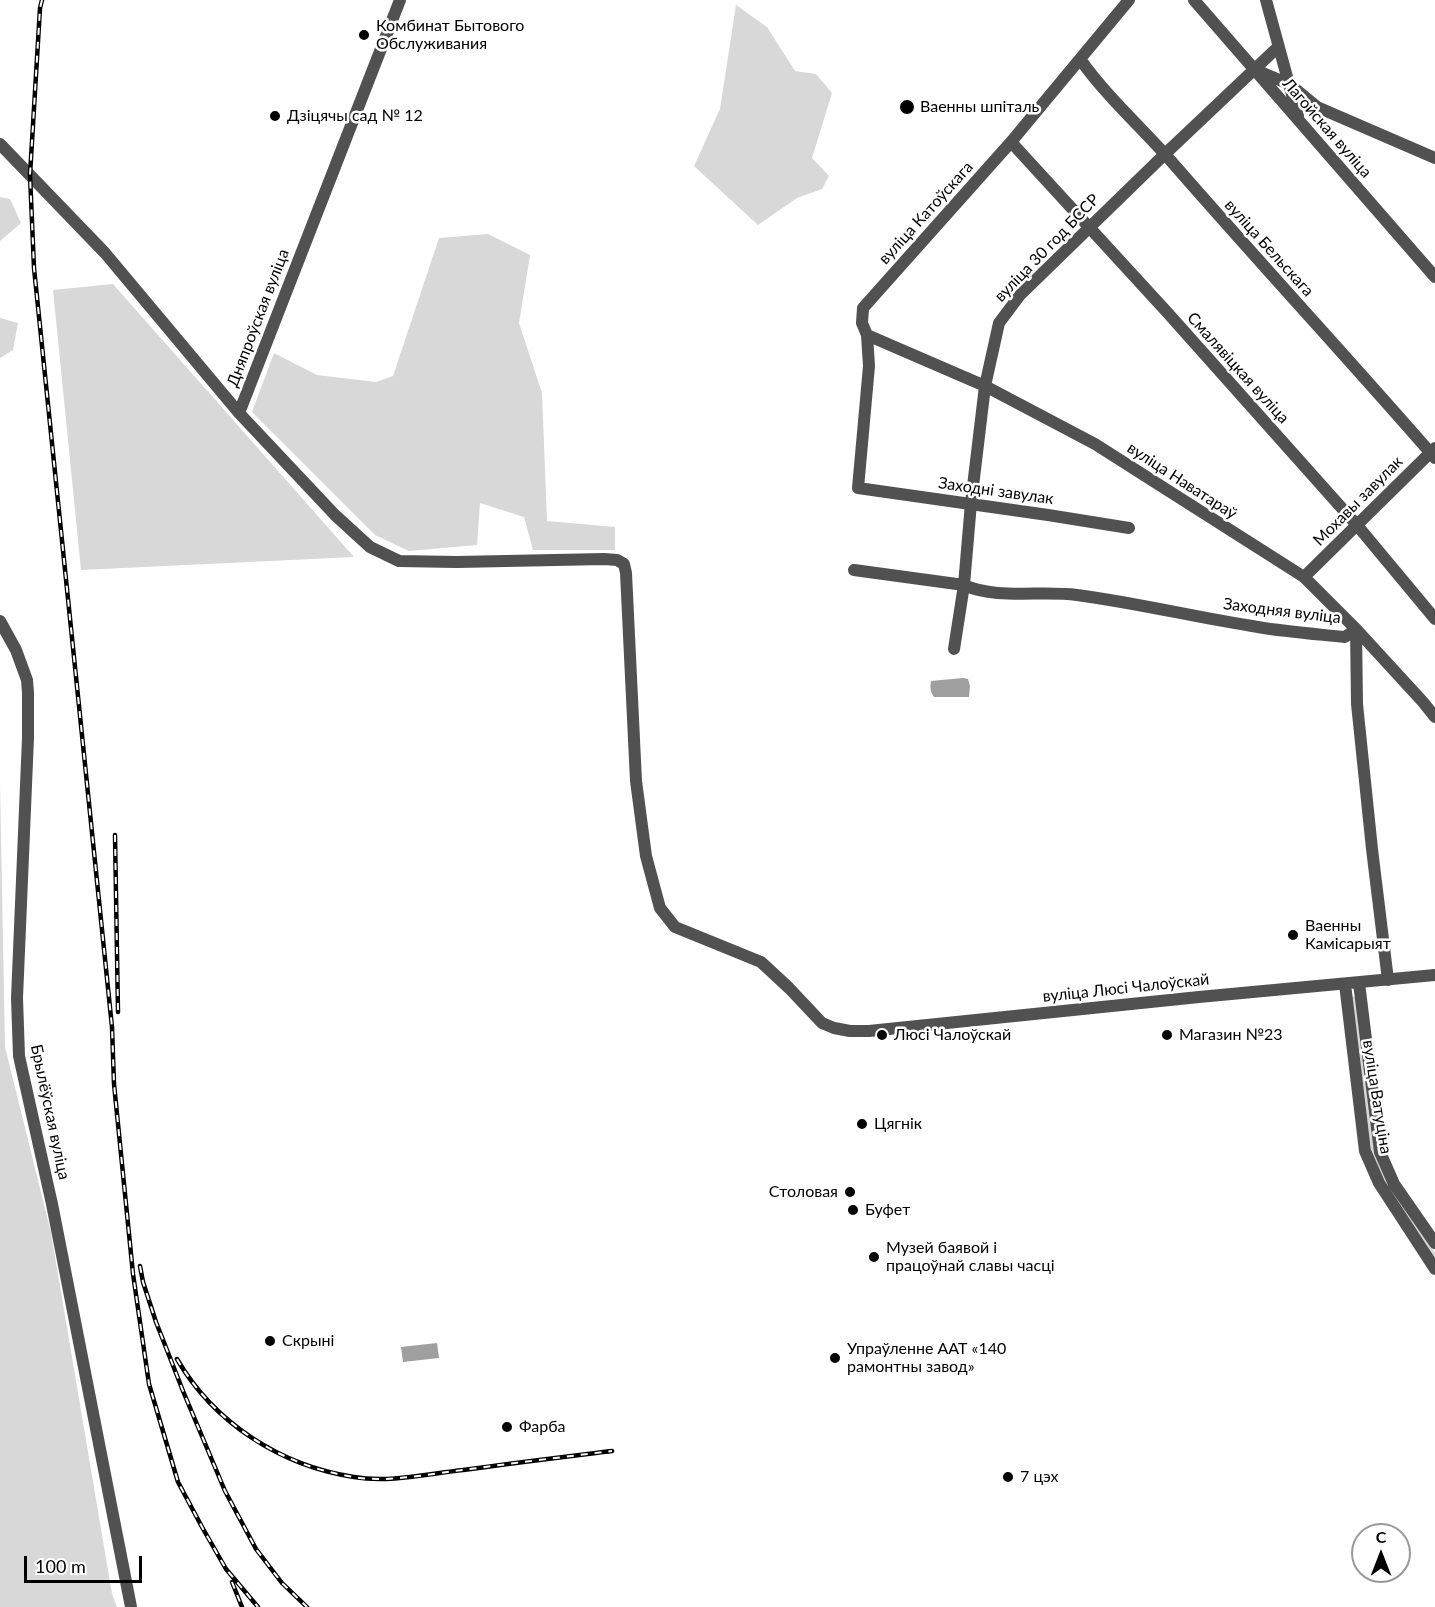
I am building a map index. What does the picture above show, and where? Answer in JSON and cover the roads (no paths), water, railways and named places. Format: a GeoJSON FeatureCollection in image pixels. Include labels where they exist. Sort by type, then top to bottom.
{"type":"FeatureCollection","features":[{"type":"Feature","properties":{"kind":"street","name":"Дняпроўская вуліца"},"geometry":{"type":"LineString","coordinates":[[0,144],[105,253],[239,413],[400,0]]}},
{"type":"Feature","properties":{"kind":"street","name":"вуліца Катоўскага"},"geometry":{"type":"LineString","coordinates":[[858,488],[869,366],[867,335],[862,323],[863,308],[1011,142],[1129,0]]}},
{"type":"Feature","properties":{"kind":"street","name":"Лагойская вуліца"},"geometry":{"type":"LineString","coordinates":[[1194,0],[1435,277]]}},
{"type":"Feature","properties":{"kind":"street"},"geometry":{"type":"LineString","coordinates":[[1269,1],[1278,47],[1299,121]]}},
{"type":"Feature","properties":{"kind":"street","name":"вуліца 30 год БССР"},"geometry":{"type":"LineString","coordinates":[[954,650],[964,585],[985,386],[999,323],[1020,295],[1278,47]]}},
{"type":"Feature","properties":{"kind":"street","name":"вуліца Бельскага"},"geometry":{"type":"LineString","coordinates":[[1080,58],[1091,74],[1236,236],[1434,453]]}},
{"type":"Feature","properties":{"kind":"street"},"geometry":{"type":"LineString","coordinates":[[1254,69],[1289,84],[1317,107],[1435,158]]}},
{"type":"Feature","properties":{"kind":"street","name":"Смалявіцкая вуліца"},"geometry":{"type":"LineString","coordinates":[[1011,142],[1356,524],[1435,619]]}},
{"type":"Feature","properties":{"kind":"street","name":"вуліца Наватараў"},"geometry":{"type":"LineString","coordinates":[[867,335],[985,386],[1095,444],[1304,577],[1356,629],[1435,717]]}},
{"type":"Feature","properties":{"kind":"street","name":"вуліца Люсі Чалоўскай"},"geometry":{"type":"LineString","coordinates":[[239,413],[335,515],[370,547],[399,561],[604,559],[616,560],[624,564],[636,782],[644,848],[660,908],[675,927],[760,962],[789,988],[822,1023],[850,1031],[869,1030],[1435,975]]}},
{"type":"Feature","properties":{"kind":"street","name":"Мохавы завулак"},"geometry":{"type":"LineString","coordinates":[[1304,577],[1356,524],[1434,453]]}},
{"type":"Feature","properties":{"kind":"street","name":"Заходні завулак"},"geometry":{"type":"LineString","coordinates":[[858,488],[1129,528]]}},
{"type":"Feature","properties":{"kind":"street","name":"Заходняя вуліца"},"geometry":{"type":"LineString","coordinates":[[854,570],[964,585],[976,590],[1075,594],[1259,627],[1314,634],[1345,637],[1356,629]]}},
{"type":"Feature","properties":{"kind":"street","name":"Брылёўская вуліца"},"geometry":{"type":"LineString","coordinates":[[0,621],[16,651],[27,680],[28,693],[17,989],[19,1056],[52,1204],[131,1607]]}},
{"type":"Feature","properties":{"kind":"street","name":"Заходняя вуліца"},"geometry":{"type":"LineString","coordinates":[[1356,629],[1357,704],[1371,849],[1388,980]]}},
{"type":"Feature","properties":{"kind":"street","name":"вуліца Ватуціна"},"geometry":{"type":"LineString","coordinates":[[1359,983],[1380,1152],[1394,1184],[1435,1243]]}},
{"type":"Feature","properties":{"kind":"street","name":"вуліца Ватуціна"},"geometry":{"type":"LineString","coordinates":[[1345,984],[1365,1151],[1379,1183],[1435,1269]]}},
{"type":"Feature","properties":{"kind":"railway"},"geometry":{"type":"LineString","coordinates":[[42,0],[30,175],[34,268],[112,1027],[114,1084],[133,1274],[149,1384],[178,1482],[226,1569],[258,1607]]}},
{"type":"Feature","properties":{"kind":"railway"},"geometry":{"type":"LineString","coordinates":[[115,835],[118,1012]]}},
{"type":"Feature","properties":{"kind":"railway"},"geometry":{"type":"LineString","coordinates":[[140,1266],[156,1322],[225,1491],[256,1549],[282,1583],[307,1607]]}},
{"type":"Feature","properties":{"kind":"railway"},"geometry":{"type":"LineString","coordinates":[[177,1359],[192,1382],[210,1403],[252,1438],[301,1463],[354,1477],[381,1479],[422,1476],[612,1451]]}},
{"type":"Feature","properties":{"kind":"railway"},"geometry":{"type":"LineString","coordinates":[[232,1582],[242,1607]]}},
{"type":"Feature","properties":{"kind":"place","name":"Комбинат Бытового Обслуживания"},"geometry":{"type":"Point","coordinates":[364,35]}},
{"type":"Feature","properties":{"kind":"place","name":"Ваенны шпіталь"},"geometry":{"type":"Point","coordinates":[907,107]}},
{"type":"Feature","properties":{"kind":"place","name":"Дзіцячы сад № 12"},"geometry":{"type":"Point","coordinates":[275,116]}},
{"type":"Feature","properties":{"kind":"place","name":"Ваенны Камісарыят"},"geometry":{"type":"Point","coordinates":[1293,935]}},
{"type":"Feature","properties":{"kind":"place","name":"Люсі Чалоўскай"},"geometry":{"type":"Point","coordinates":[882,1035]}},
{"type":"Feature","properties":{"kind":"place","name":"Магазин №23"},"geometry":{"type":"Point","coordinates":[1167,1035]}},
{"type":"Feature","properties":{"kind":"place","name":"Цягнік"},"geometry":{"type":"Point","coordinates":[862,1124]}},
{"type":"Feature","properties":{"kind":"place","name":"Столовая"},"geometry":{"type":"Point","coordinates":[850,1192]}},
{"type":"Feature","properties":{"kind":"place","name":"Буфет"},"geometry":{"type":"Point","coordinates":[853,1210]}},
{"type":"Feature","properties":{"kind":"place","name":"Музей баявой і працоўнай славы часці"},"geometry":{"type":"Point","coordinates":[874,1257]}},
{"type":"Feature","properties":{"kind":"place","name":"Скрыні"},"geometry":{"type":"Point","coordinates":[270,1341]}},
{"type":"Feature","properties":{"kind":"place","name":"Упраўленне ААТ «140 рамонтны завод»"},"geometry":{"type":"Point","coordinates":[835,1358]}},
{"type":"Feature","properties":{"kind":"place","name":"Фарба"},"geometry":{"type":"Point","coordinates":[507,1427]}},
{"type":"Feature","properties":{"kind":"place","name":"7 цэх"},"geometry":{"type":"Point","coordinates":[1008,1477]}}]}
